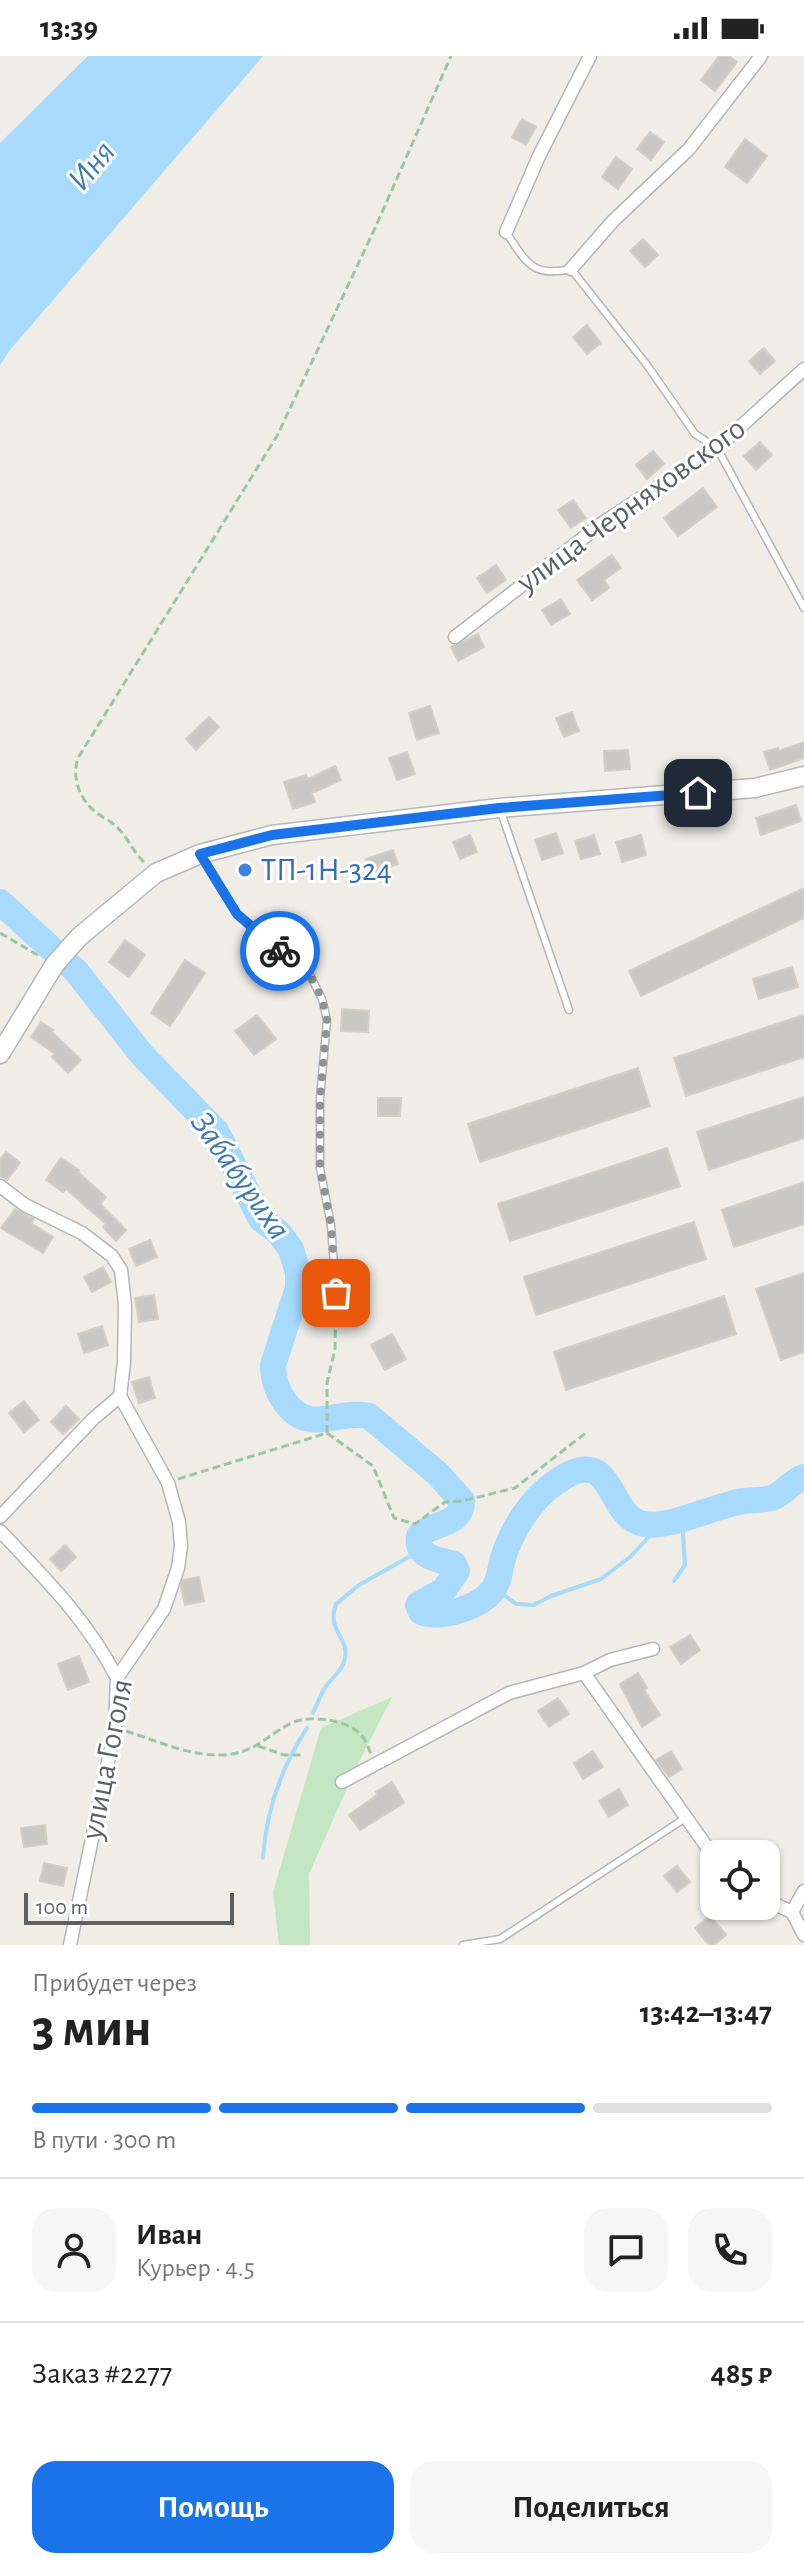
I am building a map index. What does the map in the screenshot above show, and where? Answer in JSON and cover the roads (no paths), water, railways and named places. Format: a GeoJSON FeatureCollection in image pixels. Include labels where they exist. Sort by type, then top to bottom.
{"type":"FeatureCollection","features":[{"type":"Feature","properties":{"kind":"main road"},"geometry":{"type":"LineString","coordinates":[[0,1054],[55,964],[79,937],[156,873],[200,854],[272,835],[499,808],[755,788],[804,776]]}},
{"type":"Feature","properties":{"kind":"street"},"geometry":{"type":"LineString","coordinates":[[506,232],[539,156],[590,56]]}},
{"type":"Feature","properties":{"kind":"street"},"geometry":{"type":"LineString","coordinates":[[571,269],[613,221],[689,149],[761,56]]}},
{"type":"Feature","properties":{"kind":"street","name":"улица Черняховского"},"geometry":{"type":"LineString","coordinates":[[455,637],[604,522],[717,448],[804,369]]}},
{"type":"Feature","properties":{"kind":"street"},"geometry":{"type":"LineString","coordinates":[[0,1186],[25,1205],[82,1233],[112,1256],[121,1270],[125,1305],[120,1396],[93,1419],[0,1517]]}},
{"type":"Feature","properties":{"kind":"street","name":"улица Гоголя"},"geometry":{"type":"LineString","coordinates":[[70,1945],[115,1728],[117,1678],[164,1609],[178,1568],[181,1546],[179,1522],[168,1483],[120,1396]]}},
{"type":"Feature","properties":{"kind":"street"},"geometry":{"type":"LineString","coordinates":[[0,1531],[63,1597],[105,1653],[117,1678]]}},
{"type":"Feature","properties":{"kind":"street"},"geometry":{"type":"LineString","coordinates":[[342,1782],[509,1693],[584,1673],[610,1660],[653,1649]]}},
{"type":"Feature","properties":{"kind":"street"},"geometry":{"type":"LineString","coordinates":[[584,1673],[703,1840]]}},
{"type":"Feature","properties":{"kind":"street"},"geometry":{"type":"LineString","coordinates":[[792,1912],[804,1891]]}},
{"type":"Feature","properties":{"kind":"street"},"geometry":{"type":"LineString","coordinates":[[780,1906],[792,1912],[804,1935]]}},
{"type":"Feature","properties":{"kind":"lane"},"geometry":{"type":"LineString","coordinates":[[506,232],[532,267],[549,274],[571,269],[647,365],[695,434],[717,448],[804,608]]}},
{"type":"Feature","properties":{"kind":"lane"},"geometry":{"type":"LineString","coordinates":[[499,808],[569,1010]]}},
{"type":"Feature","properties":{"kind":"lane"},"geometry":{"type":"LineString","coordinates":[[200,854],[237,914],[311,977],[322,999],[327,1020],[320,1098],[320,1168],[331,1225],[336,1293]]}},
{"type":"Feature","properties":{"kind":"lane"},"geometry":{"type":"LineString","coordinates":[[463,1945],[500,1939],[687,1817]]}},
{"type":"Feature","properties":{"kind":"water","name":"Иня"},"geometry":{"type":"Polygon","coordinates":[[[88,56],[263,56],[0,365],[0,143],[88,56]]]}},
{"type":"Feature","properties":{"kind":"waterway","name":"Забабуриха"},"geometry":{"type":"LineString","coordinates":[[0,902],[76,971],[143,1056],[216,1131],[261,1219],[279,1233],[291,1249],[298,1273],[298,1288],[273,1365],[276,1385],[285,1402],[294,1412],[314,1420],[369,1416],[438,1474],[462,1501],[457,1515],[419,1536],[424,1553],[454,1564],[457,1571],[444,1590],[418,1605],[421,1612],[449,1613],[470,1607],[487,1596],[497,1584],[506,1550],[523,1517],[547,1489],[575,1471],[589,1470],[600,1475],[631,1518],[653,1525],[677,1521],[738,1502],[770,1499],[804,1477]]}},
{"type":"Feature","properties":{"kind":"waterway"},"geometry":{"type":"LineString","coordinates":[[674,1581],[685,1565],[682,1518]]}},
{"type":"Feature","properties":{"kind":"waterway"},"geometry":{"type":"LineString","coordinates":[[495,1588],[516,1604],[534,1605],[601,1579],[630,1557],[661,1524]]}},
{"type":"Feature","properties":{"kind":"waterway"},"geometry":{"type":"LineString","coordinates":[[313,1713],[324,1689],[344,1663],[344,1644],[334,1620],[336,1604],[359,1585],[421,1550]]}},
{"type":"Feature","properties":{"kind":"waterway"},"geometry":{"type":"LineString","coordinates":[[263,1858],[267,1823],[276,1790],[307,1728]]}},
{"type":"Feature","properties":{"kind":"place","name":"ТП-1Н-324"},"geometry":{"type":"Point","coordinates":[245,870]}}]}
